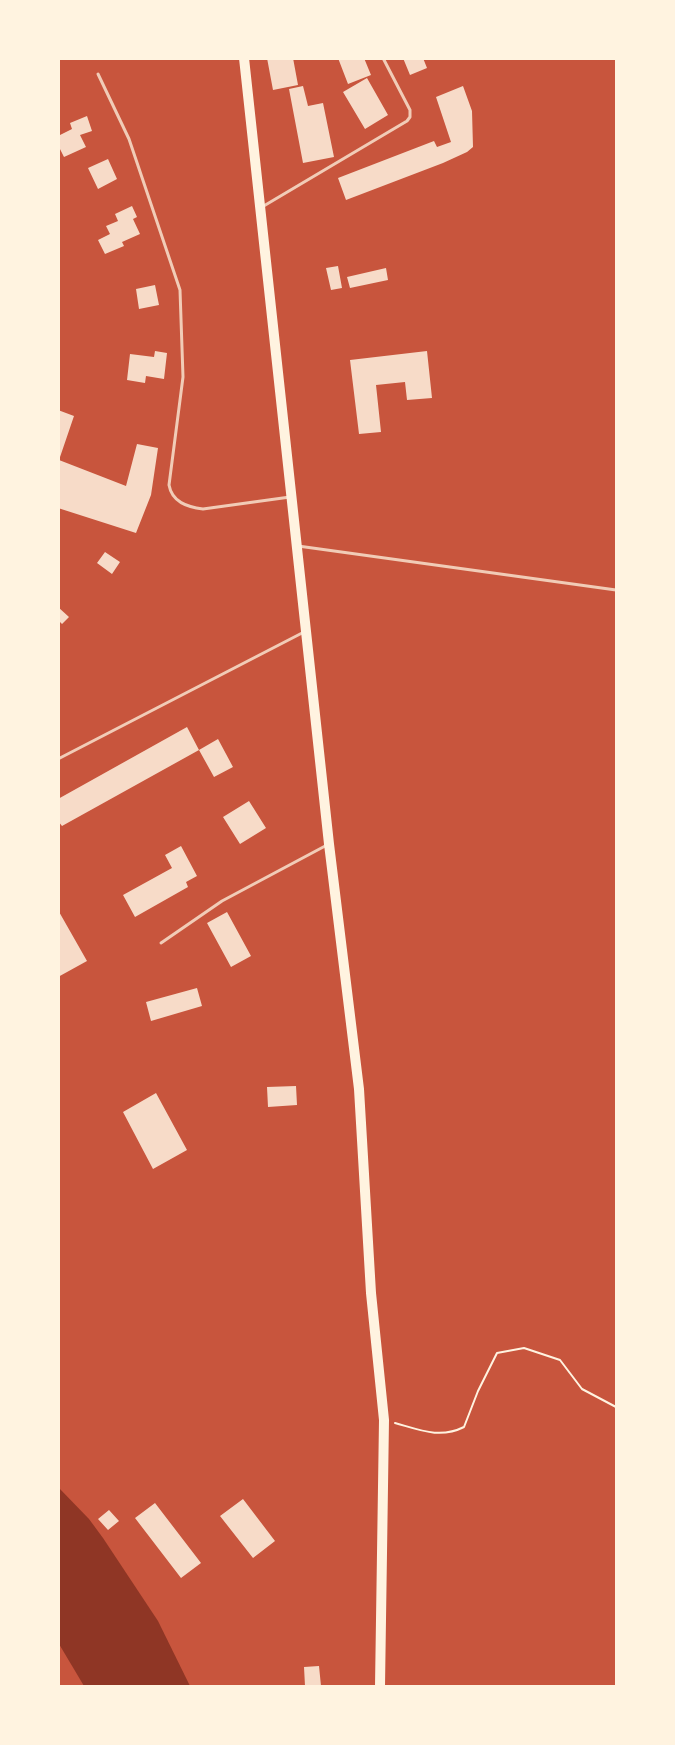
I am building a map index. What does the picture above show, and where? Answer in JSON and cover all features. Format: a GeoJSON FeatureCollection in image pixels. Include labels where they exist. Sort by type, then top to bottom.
{"type":"FeatureCollection","features":[{"type":"Feature","properties":{"kind":"highway"},"geometry":{"type":"LineString","coordinates":[[244,58],[329,844],[359,1089],[371,1293],[384,1420],[380,1686]]}},
{"type":"Feature","properties":{"kind":"lane"},"geometry":{"type":"LineString","coordinates":[[260,207],[407,121],[410,110],[383,58]]}},
{"type":"Feature","properties":{"kind":"lane"},"geometry":{"type":"LineString","coordinates":[[98,74],[129,138],[180,290],[183,377],[169,485],[170,493],[181,503],[192,508],[203,509],[291,497]]}},
{"type":"Feature","properties":{"kind":"lane"},"geometry":{"type":"LineString","coordinates":[[297,545],[616,590]]}},
{"type":"Feature","properties":{"kind":"lane"},"geometry":{"type":"LineString","coordinates":[[58,759],[306,632]]}},
{"type":"Feature","properties":{"kind":"lane"},"geometry":{"type":"LineString","coordinates":[[161,943],[222,901],[329,844]]}},
{"type":"Feature","properties":{"kind":"path"},"geometry":{"type":"LineString","coordinates":[[384,1420],[428,1433],[452,1433],[464,1427],[478,1391],[497,1353],[524,1348],[560,1360],[582,1389],[616,1407]]}},
{"type":"Feature","properties":{"kind":"shaded area"},"geometry":{"type":"Polygon","coordinates":[[[59,1488],[89,1519],[158,1621],[190,1686],[84,1686],[59,1644],[59,1488]]]}},
{"type":"Feature","properties":{"kind":"building"},"geometry":{"type":"Polygon","coordinates":[[[267,58],[293,58],[298,85],[273,90],[267,58]]]}},
{"type":"Feature","properties":{"kind":"building"},"geometry":{"type":"Polygon","coordinates":[[[338,58],[364,58],[371,75],[348,84],[338,58]]]}},
{"type":"Feature","properties":{"kind":"building"},"geometry":{"type":"Polygon","coordinates":[[[403,58],[423,58],[427,68],[410,75],[403,58]]]}},
{"type":"Feature","properties":{"kind":"building"},"geometry":{"type":"Polygon","coordinates":[[[367,78],[388,115],[365,129],[343,92],[367,78]]]}},
{"type":"Feature","properties":{"kind":"building"},"geometry":{"type":"Polygon","coordinates":[[[303,86],[308,106],[323,103],[334,157],[303,163],[289,89],[303,86]]]}},
{"type":"Feature","properties":{"kind":"building"},"geometry":{"type":"Polygon","coordinates":[[[463,86],[472,111],[473,147],[443,163],[346,200],[338,178],[434,141],[437,147],[451,142],[436,97],[463,86]]]}},
{"type":"Feature","properties":{"kind":"building"},"geometry":{"type":"Polygon","coordinates":[[[87,116],[92,131],[80,135],[86,147],[64,157],[58,145],[58,136],[72,129],[70,123],[87,116]]]}},
{"type":"Feature","properties":{"kind":"building"},"geometry":{"type":"Polygon","coordinates":[[[108,159],[117,179],[98,189],[88,168],[108,159]]]}},
{"type":"Feature","properties":{"kind":"building"},"geometry":{"type":"Polygon","coordinates":[[[132,206],[137,217],[133,219],[140,234],[122,242],[124,246],[105,254],[98,240],[110,234],[106,226],[118,221],[115,214],[132,206]]]}},
{"type":"Feature","properties":{"kind":"building"},"geometry":{"type":"Polygon","coordinates":[[[338,266],[342,288],[331,290],[326,268],[338,266]]]}},
{"type":"Feature","properties":{"kind":"building"},"geometry":{"type":"Polygon","coordinates":[[[386,268],[388,280],[350,288],[347,277],[386,268]]]}},
{"type":"Feature","properties":{"kind":"building"},"geometry":{"type":"Polygon","coordinates":[[[155,285],[159,305],[139,309],[136,289],[155,285]]]}},
{"type":"Feature","properties":{"kind":"building"},"geometry":{"type":"Polygon","coordinates":[[[155,351],[167,353],[164,379],[146,376],[145,383],[127,380],[130,354],[154,357],[155,351]]]}},
{"type":"Feature","properties":{"kind":"building"},"geometry":{"type":"Polygon","coordinates":[[[427,351],[432,398],[407,400],[405,382],[376,385],[381,432],[359,434],[350,360],[427,351]]]}},
{"type":"Feature","properties":{"kind":"building"},"geometry":{"type":"Polygon","coordinates":[[[58,410],[74,416],[59,460],[126,486],[137,444],[158,448],[151,495],[136,533],[58,508],[58,410]]]}},
{"type":"Feature","properties":{"kind":"building"},"geometry":{"type":"Polygon","coordinates":[[[105,552],[120,562],[112,574],[97,563],[105,552]]]}},
{"type":"Feature","properties":{"kind":"building"},"geometry":{"type":"Polygon","coordinates":[[[58,607],[69,617],[62,624],[58,620],[58,607]]]}},
{"type":"Feature","properties":{"kind":"building"},"geometry":{"type":"Polygon","coordinates":[[[187,727],[199,750],[62,826],[58,821],[58,799],[187,727]]]}},
{"type":"Feature","properties":{"kind":"building"},"geometry":{"type":"Polygon","coordinates":[[[218,739],[233,767],[214,777],[199,750],[218,739]]]}},
{"type":"Feature","properties":{"kind":"building"},"geometry":{"type":"Polygon","coordinates":[[[249,801],[266,828],[240,844],[223,817],[249,801]]]}},
{"type":"Feature","properties":{"kind":"building"},"geometry":{"type":"Polygon","coordinates":[[[181,846],[197,876],[186,882],[188,887],[135,917],[123,895],[172,868],[165,855],[181,846]]]}},
{"type":"Feature","properties":{"kind":"building"},"geometry":{"type":"Polygon","coordinates":[[[58,910],[87,961],[58,977],[58,910]]]}},
{"type":"Feature","properties":{"kind":"building"},"geometry":{"type":"Polygon","coordinates":[[[227,912],[251,956],[231,967],[207,923],[227,912]]]}},
{"type":"Feature","properties":{"kind":"building"},"geometry":{"type":"Polygon","coordinates":[[[197,988],[202,1006],[151,1021],[146,1002],[197,988]]]}},
{"type":"Feature","properties":{"kind":"building"},"geometry":{"type":"Polygon","coordinates":[[[296,1086],[297,1105],[268,1107],[267,1087],[296,1086]]]}},
{"type":"Feature","properties":{"kind":"building"},"geometry":{"type":"Polygon","coordinates":[[[156,1093],[187,1150],[153,1169],[123,1112],[156,1093]]]}},
{"type":"Feature","properties":{"kind":"building"},"geometry":{"type":"Polygon","coordinates":[[[243,1499],[275,1541],[253,1558],[220,1516],[243,1499]]]}},
{"type":"Feature","properties":{"kind":"building"},"geometry":{"type":"Polygon","coordinates":[[[155,1503],[201,1563],[181,1578],[135,1518],[155,1503]]]}},
{"type":"Feature","properties":{"kind":"building"},"geometry":{"type":"Polygon","coordinates":[[[109,1510],[119,1521],[108,1530],[98,1519],[109,1510]]]}},
{"type":"Feature","properties":{"kind":"building"},"geometry":{"type":"Polygon","coordinates":[[[319,1666],[321,1686],[305,1686],[304,1667],[319,1666]]]}}]}
